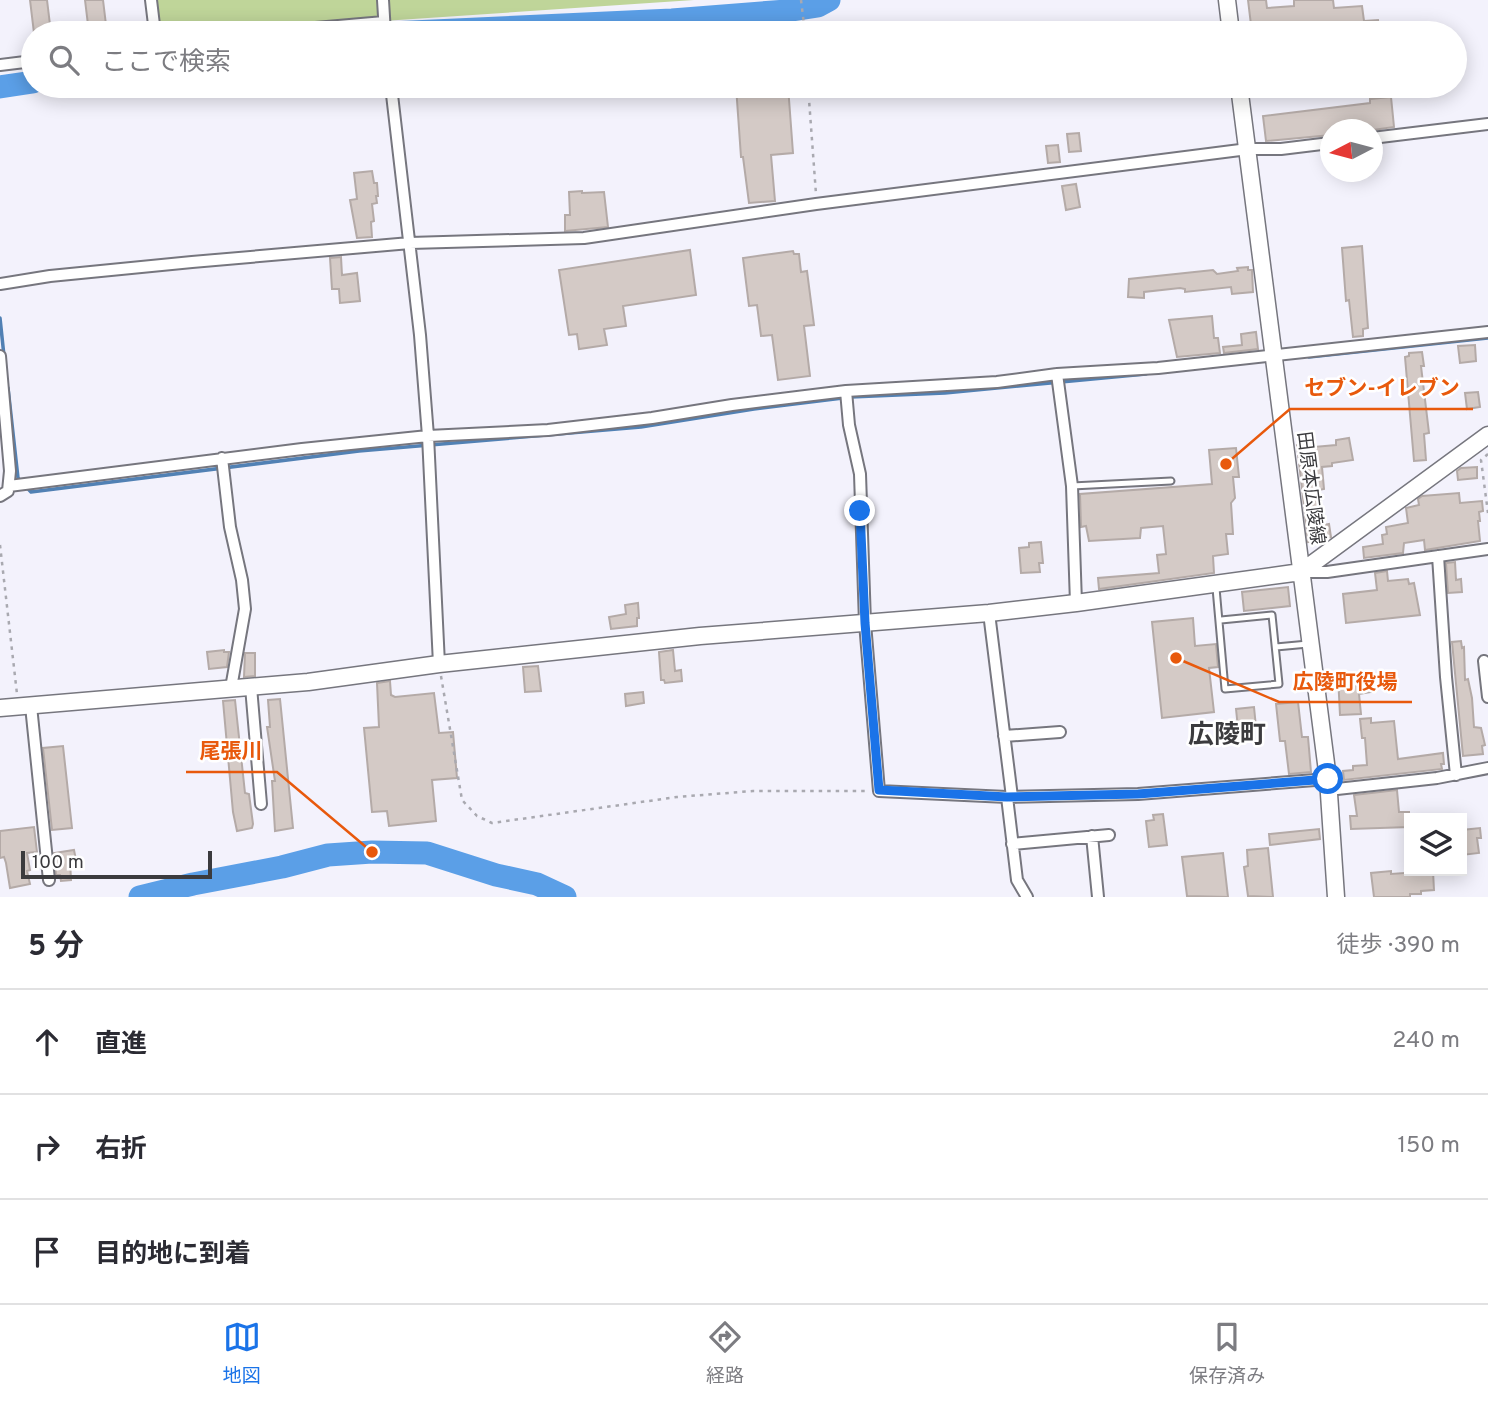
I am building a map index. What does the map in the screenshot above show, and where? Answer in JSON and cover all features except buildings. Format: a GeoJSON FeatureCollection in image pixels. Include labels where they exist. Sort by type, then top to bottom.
{"type":"FeatureCollection","features":[{"type":"Feature","properties":{"kind":"street"},"geometry":{"type":"LineString","coordinates":[[151,0],[154,21]]}},
{"type":"Feature","properties":{"kind":"street"},"geometry":{"type":"LineString","coordinates":[[383,0],[385,21]]}},
{"type":"Feature","properties":{"kind":"street"},"geometry":{"type":"LineString","coordinates":[[1227,0],[1230,21]]}},
{"type":"Feature","properties":{"kind":"street"},"geometry":{"type":"LineString","coordinates":[[0,65],[21,62]]}},
{"type":"Feature","properties":{"kind":"street"},"geometry":{"type":"LineString","coordinates":[[392,98],[420,335],[428,436],[439,664]]}},
{"type":"Feature","properties":{"kind":"street","name":"田原本広陵線"},"geometry":{"type":"LineString","coordinates":[[1240,98],[1328,784],[1336,897]]}},
{"type":"Feature","properties":{"kind":"street"},"geometry":{"type":"LineString","coordinates":[[1383,137],[1488,124]]}},
{"type":"Feature","properties":{"kind":"street"},"geometry":{"type":"LineString","coordinates":[[2,283],[140,267],[410,243],[584,238],[816,204],[1248,149],[1281,149],[1320,144]]}},
{"type":"Feature","properties":{"kind":"street"},"geometry":{"type":"LineString","coordinates":[[9,486],[222,458],[428,436],[561,428],[846,391],[997,382],[1057,374],[1158,368],[1488,332]]}},
{"type":"Feature","properties":{"kind":"street"},"geometry":{"type":"LineString","coordinates":[[0,356],[10,471],[8,491],[0,496]]}},
{"type":"Feature","properties":{"kind":"street"},"geometry":{"type":"LineString","coordinates":[[1057,374],[1072,486],[1076,603]]}},
{"type":"Feature","properties":{"kind":"street"},"geometry":{"type":"LineString","coordinates":[[846,391],[860,474],[865,623],[879,790],[1009,797],[1138,794],[1456,775],[1488,768]]}},
{"type":"Feature","properties":{"kind":"street"},"geometry":{"type":"LineString","coordinates":[[1301,572],[1488,435]]}},
{"type":"Feature","properties":{"kind":"street"},"geometry":{"type":"LineString","coordinates":[[222,458],[230,527],[242,580],[245,609],[231,688]]}},
{"type":"Feature","properties":{"kind":"street"},"geometry":{"type":"LineString","coordinates":[[0,708],[251,687],[687,637],[989,613],[1301,572],[1327,572],[1488,549]]}},
{"type":"Feature","properties":{"kind":"street"},"geometry":{"type":"LineString","coordinates":[[1438,556],[1456,775]]}},
{"type":"Feature","properties":{"kind":"street"},"geometry":{"type":"LineString","coordinates":[[989,613],[1004,736],[1012,844],[1017,880],[1027,897]]}},
{"type":"Feature","properties":{"kind":"street"},"geometry":{"type":"LineString","coordinates":[[1484,661],[1488,696]]}},
{"type":"Feature","properties":{"kind":"street"},"geometry":{"type":"LineString","coordinates":[[251,687],[261,804]]}},
{"type":"Feature","properties":{"kind":"street"},"geometry":{"type":"LineString","coordinates":[[25,706],[49,880]]}},
{"type":"Feature","properties":{"kind":"street"},"geometry":{"type":"LineString","coordinates":[[1004,736],[1060,732]]}},
{"type":"Feature","properties":{"kind":"street"},"geometry":{"type":"LineString","coordinates":[[1012,844],[1109,835]]}},
{"type":"Feature","properties":{"kind":"street"},"geometry":{"type":"LineString","coordinates":[[1092,836],[1098,897]]}},
{"type":"Feature","properties":{"kind":"lane"},"geometry":{"type":"LineString","coordinates":[[1072,486],[1171,481]]}},
{"type":"Feature","properties":{"kind":"lane"},"geometry":{"type":"LineString","coordinates":[[1216,584],[1225,689],[1279,684],[1272,615],[1221,620]]}},
{"type":"Feature","properties":{"kind":"lane"},"geometry":{"type":"LineString","coordinates":[[1276,648],[1311,643]]}},
{"type":"Feature","properties":{"kind":"path"},"geometry":{"type":"LineString","coordinates":[[801,0],[804,21]]}},
{"type":"Feature","properties":{"kind":"path"},"geometry":{"type":"LineString","coordinates":[[809,98],[816,204]]}},
{"type":"Feature","properties":{"kind":"path"},"geometry":{"type":"LineString","coordinates":[[1488,454],[1481,460],[1488,513]]}},
{"type":"Feature","properties":{"kind":"path"},"geometry":{"type":"LineString","coordinates":[[0,544],[25,706]]}},
{"type":"Feature","properties":{"kind":"path"},"geometry":{"type":"LineString","coordinates":[[439,664],[462,800],[477,816],[492,823],[677,797],[753,791],[879,790]]}},
{"type":"Feature","properties":{"kind":"green space"},"geometry":{"type":"Polygon","coordinates":[[[147,0],[694,0],[383,21],[150,21],[147,0]]]}},
{"type":"Feature","properties":{"kind":"waterway"},"geometry":{"type":"LineString","coordinates":[[650,21],[786,11],[818,6],[829,0]]}},
{"type":"Feature","properties":{"kind":"waterway"},"geometry":{"type":"LineString","coordinates":[[0,87],[21,84]]}},
{"type":"Feature","properties":{"kind":"waterway"},"geometry":{"type":"LineString","coordinates":[[0,318],[4,356]]}},
{"type":"Feature","properties":{"kind":"waterway"},"geometry":{"type":"LineString","coordinates":[[1309,357],[1488,338]]}},
{"type":"Feature","properties":{"kind":"waterway"},"geometry":{"type":"LineString","coordinates":[[8,388],[18,478],[31,492],[359,451],[641,427],[851,397],[945,393],[1146,374]]}},
{"type":"Feature","properties":{"kind":"waterway"},"geometry":{"type":"LineString","coordinates":[[140,897],[328,855],[372,852],[427,853],[496,875],[537,884],[565,897]]}},
{"type":"Feature","properties":{"kind":"place","name":"セブン-イレブン"},"geometry":{"type":"Point","coordinates":[1226,464]}},
{"type":"Feature","properties":{"kind":"place","name":"広陵町役場"},"geometry":{"type":"Point","coordinates":[1176,658]}},
{"type":"Feature","properties":{"kind":"place","name":"尾張川"},"geometry":{"type":"Point","coordinates":[372,852]}},
{"type":"Feature","properties":{"kind":"district","name":"広陵町"},"geometry":{"type":"Point","coordinates":[1227,734]}},
{"type":"Feature","properties":{"kind":"route"},"geometry":{"type":"LineString","coordinates":[[860,511],[865,623],[879,790],[1007,797],[1138,794],[1328,779]]}}]}
